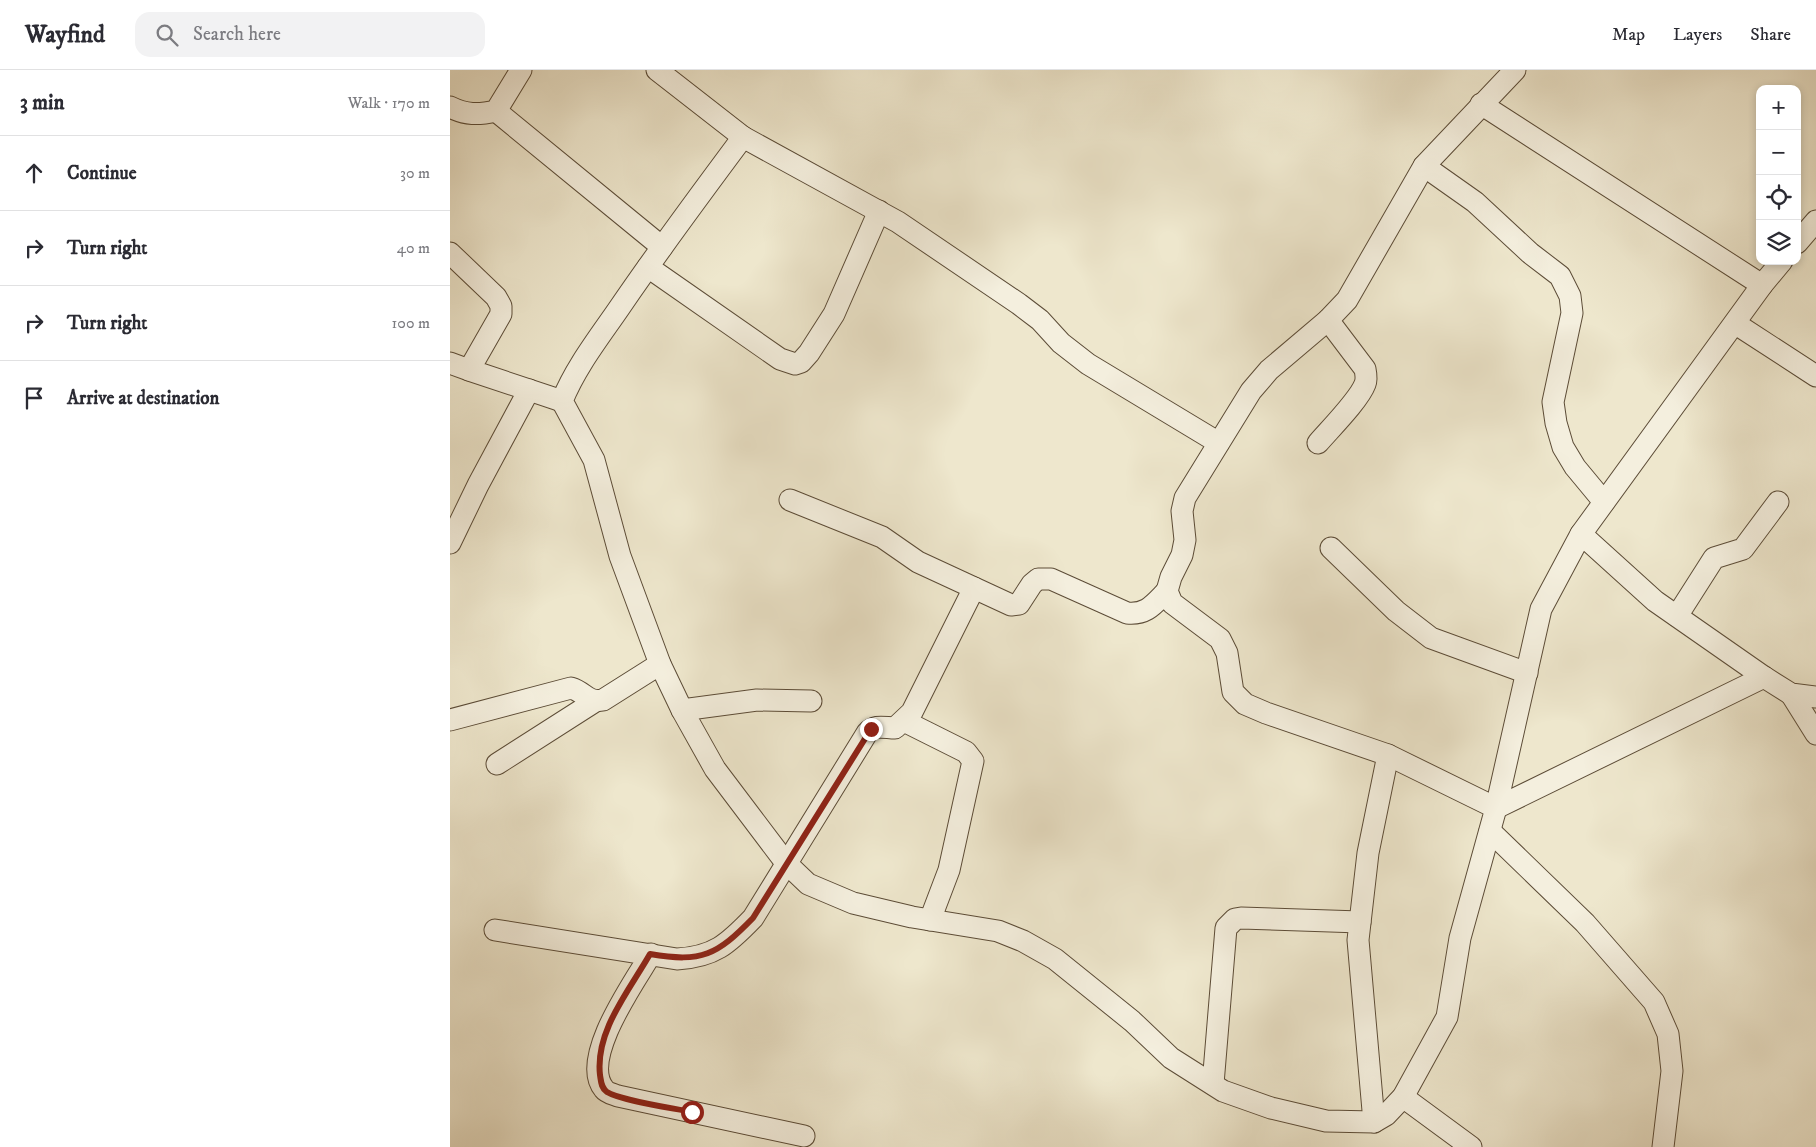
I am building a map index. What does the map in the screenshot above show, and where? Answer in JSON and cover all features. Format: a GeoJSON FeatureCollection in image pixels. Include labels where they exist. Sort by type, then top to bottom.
{"type":"FeatureCollection","features":[{"type":"Feature","properties":{"kind":"street"},"geometry":{"type":"LineString","coordinates":[[450,106],[464,114],[496,111],[521,70]]}},
{"type":"Feature","properties":{"kind":"street"},"geometry":{"type":"LineString","coordinates":[[657,70],[743,137],[898,222],[1019,304],[1088,364],[1219,443]]}},
{"type":"Feature","properties":{"kind":"street"},"geometry":{"type":"LineString","coordinates":[[790,500],[882,537],[918,562],[1011,604],[1019,604],[1038,578],[1051,579],[1127,613],[1138,614],[1148,611],[1167,591],[1171,577],[1182,555],[1186,540],[1182,511],[1185,498],[1251,391],[1269,370],[1328,320],[1347,300],[1424,166],[1515,70]]}},
{"type":"Feature","properties":{"kind":"street"},"geometry":{"type":"LineString","coordinates":[[1481,104],[1762,285]]}},
{"type":"Feature","properties":{"kind":"street"},"geometry":{"type":"LineString","coordinates":[[496,111],[662,247]]}},
{"type":"Feature","properties":{"kind":"street"},"geometry":{"type":"LineString","coordinates":[[562,401],[570,380],[648,266],[743,137]]}},
{"type":"Feature","properties":{"kind":"street"},"geometry":{"type":"LineString","coordinates":[[1424,166],[1475,202],[1530,253],[1560,276],[1570,296],[1572,313],[1553,402],[1556,423],[1563,447],[1575,467],[1604,502]]}},
{"type":"Feature","properties":{"kind":"street"},"geometry":{"type":"LineString","coordinates":[[648,266],[780,358],[795,364],[801,362],[809,353],[834,314],[879,211]]}},
{"type":"Feature","properties":{"kind":"street"},"geometry":{"type":"LineString","coordinates":[[1801,238],[1816,221]]}},
{"type":"Feature","properties":{"kind":"street"},"geometry":{"type":"LineString","coordinates":[[450,253],[496,298],[501,306],[500,314],[460,366],[562,401],[594,460],[620,556],[660,664],[682,710],[715,769],[786,863],[808,884],[853,903],[930,920],[998,930],[1055,959],[1132,1021],[1172,1058],[1213,1084],[1247,1101],[1290,1113],[1326,1121],[1374,1122],[1386,1115],[1403,1096],[1447,1017],[1460,938],[1496,808],[1541,609],[1581,534],[1736,324],[1762,285],[1779,265]]}},
{"type":"Feature","properties":{"kind":"street"},"geometry":{"type":"LineString","coordinates":[[1318,444],[1358,395],[1365,385],[1367,376],[1365,369],[1328,320]]}},
{"type":"Feature","properties":{"kind":"street"},"geometry":{"type":"LineString","coordinates":[[1736,324],[1816,376]]}},
{"type":"Feature","properties":{"kind":"street"},"geometry":{"type":"LineString","coordinates":[[450,543],[528,390]]}},
{"type":"Feature","properties":{"kind":"street"},"geometry":{"type":"LineString","coordinates":[[1677,616],[1714,558],[1743,549],[1778,502]]}},
{"type":"Feature","properties":{"kind":"street"},"geometry":{"type":"LineString","coordinates":[[1581,534],[1655,601],[1764,677],[1791,694],[1816,697]]}},
{"type":"Feature","properties":{"kind":"street"},"geometry":{"type":"LineString","coordinates":[[1331,548],[1396,611],[1431,638],[1527,673]]}},
{"type":"Feature","properties":{"kind":"street"},"geometry":{"type":"LineString","coordinates":[[495,930],[677,958],[693,958],[712,953],[732,940],[753,918],[867,733],[871,729],[878,727],[895,728],[904,722],[912,712],[974,588]]}},
{"type":"Feature","properties":{"kind":"street"},"geometry":{"type":"LineString","coordinates":[[1167,591],[1172,602],[1220,639],[1227,653],[1233,692],[1245,704],[1388,755],[1496,808]]}},
{"type":"Feature","properties":{"kind":"street"},"geometry":{"type":"LineString","coordinates":[[497,764],[594,702],[603,700],[660,664]]}},
{"type":"Feature","properties":{"kind":"street"},"geometry":{"type":"LineString","coordinates":[[1496,808],[1764,677]]}},
{"type":"Feature","properties":{"kind":"street"},"geometry":{"type":"LineString","coordinates":[[450,720],[571,688],[579,691],[587,699],[594,702]]}},
{"type":"Feature","properties":{"kind":"street"},"geometry":{"type":"LineString","coordinates":[[1791,694],[1816,734]]}},
{"type":"Feature","properties":{"kind":"street"},"geometry":{"type":"LineString","coordinates":[[682,710],[757,700],[811,701]]}},
{"type":"Feature","properties":{"kind":"street"},"geometry":{"type":"LineString","coordinates":[[904,722],[966,752],[973,761],[973,769],[948,870],[930,920]]}},
{"type":"Feature","properties":{"kind":"street"},"geometry":{"type":"LineString","coordinates":[[1374,1122],[1358,940],[1368,853],[1388,755]]}},
{"type":"Feature","properties":{"kind":"street"},"geometry":{"type":"LineString","coordinates":[[1490,831],[1585,923],[1654,1002],[1668,1034],[1672,1071],[1663,1147]]}},
{"type":"Feature","properties":{"kind":"street"},"geometry":{"type":"LineString","coordinates":[[1213,1084],[1226,928],[1230,923],[1241,918],[1360,922]]}},
{"type":"Feature","properties":{"kind":"street"},"geometry":{"type":"LineString","coordinates":[[650,954],[606,1031],[599,1066],[601,1084],[606,1091],[618,1096],[804,1136]]}},
{"type":"Feature","properties":{"kind":"street"},"geometry":{"type":"LineString","coordinates":[[1403,1096],[1471,1147]]}},
{"type":"Feature","properties":{"kind":"route"},"geometry":{"type":"LineString","coordinates":[[692,1112],[618,1096],[606,1091],[601,1084],[599,1066],[601,1047],[606,1031],[650,954],[693,958],[712,953],[732,940],[753,918],[871,729]]}}]}
